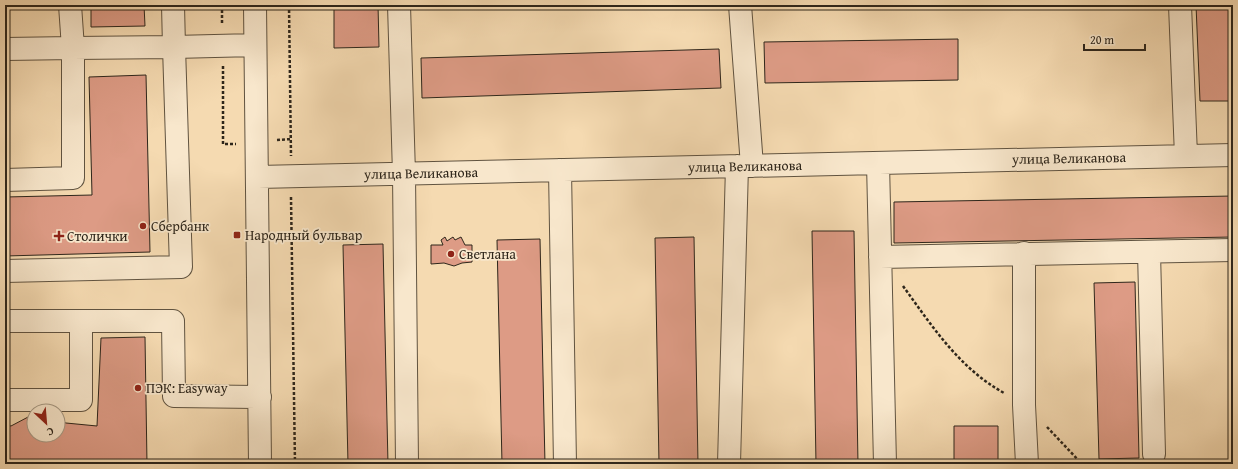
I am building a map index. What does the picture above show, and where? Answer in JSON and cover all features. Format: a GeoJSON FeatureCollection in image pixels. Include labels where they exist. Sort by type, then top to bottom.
{"type":"FeatureCollection","features":[{"type":"Feature","properties":{"kind":"street"},"geometry":{"type":"LineString","coordinates":[[5,180],[73,178],[73,48],[70,5]]}},
{"type":"Feature","properties":{"kind":"street"},"geometry":{"type":"LineString","coordinates":[[5,271],[180,267],[173,5]]}},
{"type":"Feature","properties":{"kind":"street"},"geometry":{"type":"LineString","coordinates":[[255,5],[260,464]]}},
{"type":"Feature","properties":{"kind":"street"},"geometry":{"type":"LineString","coordinates":[[399,5],[404,174],[407,464]]}},
{"type":"Feature","properties":{"kind":"street"},"geometry":{"type":"LineString","coordinates":[[729,464],[745,166],[740,5]]}},
{"type":"Feature","properties":{"kind":"street"},"geometry":{"type":"LineString","coordinates":[[1180,5],[1186,156]]}},
{"type":"Feature","properties":{"kind":"street"},"geometry":{"type":"LineString","coordinates":[[5,49],[255,45]]}},
{"type":"Feature","properties":{"kind":"street","name":"улица Великанова"},"geometry":{"type":"LineString","coordinates":[[258,177],[1233,155]]}},
{"type":"Feature","properties":{"kind":"street"},"geometry":{"type":"LineString","coordinates":[[878,163],[885,464]]}},
{"type":"Feature","properties":{"kind":"street"},"geometry":{"type":"LineString","coordinates":[[560,170],[565,464]]}},
{"type":"Feature","properties":{"kind":"street"},"geometry":{"type":"LineString","coordinates":[[880,257],[1233,250]]}},
{"type":"Feature","properties":{"kind":"street"},"geometry":{"type":"LineString","coordinates":[[1149,252],[1154,454]]}},
{"type":"Feature","properties":{"kind":"street"},"geometry":{"type":"LineString","coordinates":[[1024,253],[1024,405],[1027,464]]}},
{"type":"Feature","properties":{"kind":"street"},"geometry":{"type":"LineString","coordinates":[[5,321],[173,321],[174,396],[260,397]]}},
{"type":"Feature","properties":{"kind":"street"},"geometry":{"type":"LineString","coordinates":[[5,400],[81,400],[81,321]]}},
{"type":"Feature","properties":{"kind":"path"},"geometry":{"type":"LineString","coordinates":[[222,5],[223,144],[240,144]]}},
{"type":"Feature","properties":{"kind":"path"},"geometry":{"type":"LineString","coordinates":[[289,5],[291,177],[290,227],[295,464]]}},
{"type":"Feature","properties":{"kind":"path"},"geometry":{"type":"LineString","coordinates":[[902,284],[946,346],[986,383],[1024,405],[1082,464]]}},
{"type":"Feature","properties":{"kind":"building"},"geometry":{"type":"Polygon","coordinates":[[[91,5],[144,5],[145,26],[91,27],[91,5]]]}},
{"type":"Feature","properties":{"kind":"building"},"geometry":{"type":"Polygon","coordinates":[[[334,5],[378,5],[379,47],[334,48],[334,5]]]}},
{"type":"Feature","properties":{"kind":"building"},"geometry":{"type":"Polygon","coordinates":[[[1196,5],[1233,5],[1233,101],[1200,101],[1196,5]]]}},
{"type":"Feature","properties":{"kind":"building"},"geometry":{"type":"Polygon","coordinates":[[[958,39],[958,80],[765,83],[764,42],[958,39]]]}},
{"type":"Feature","properties":{"kind":"building"},"geometry":{"type":"Polygon","coordinates":[[[719,49],[721,88],[422,98],[421,58],[719,49]]]}},
{"type":"Feature","properties":{"kind":"building"},"geometry":{"type":"Polygon","coordinates":[[[146,75],[150,252],[5,256],[5,197],[92,195],[89,77],[146,75]]]}},
{"type":"Feature","properties":{"kind":"building"},"geometry":{"type":"Polygon","coordinates":[[[1233,196],[1233,237],[894,243],[894,202],[1233,196]]]}},
{"type":"Feature","properties":{"kind":"building"},"geometry":{"type":"Polygon","coordinates":[[[812,231],[854,231],[858,464],[816,464],[812,231]]]}},
{"type":"Feature","properties":{"kind":"building","name":"Светлана"},"geometry":{"type":"Polygon","coordinates":[[[445,237],[447,241],[453,237],[455,240],[461,237],[465,245],[472,245],[472,262],[454,266],[444,263],[431,264],[431,245],[443,245],[441,240],[445,237]]]}},
{"type":"Feature","properties":{"kind":"building"},"geometry":{"type":"Polygon","coordinates":[[[694,237],[698,464],[659,464],[655,238],[694,237]]]}},
{"type":"Feature","properties":{"kind":"building"},"geometry":{"type":"Polygon","coordinates":[[[540,239],[545,464],[502,464],[497,240],[540,239]]]}},
{"type":"Feature","properties":{"kind":"building"},"geometry":{"type":"Polygon","coordinates":[[[383,244],[388,464],[348,464],[343,245],[383,244]]]}},
{"type":"Feature","properties":{"kind":"building"},"geometry":{"type":"Polygon","coordinates":[[[1135,282],[1139,458],[1099,459],[1094,283],[1135,282]]]}},
{"type":"Feature","properties":{"kind":"building"},"geometry":{"type":"Polygon","coordinates":[[[145,337],[147,464],[5,464],[5,425],[11,426],[26,418],[26,443],[66,443],[66,423],[97,426],[101,338],[145,337]]]}},
{"type":"Feature","properties":{"kind":"building"},"geometry":{"type":"Polygon","coordinates":[[[954,426],[998,426],[998,464],[954,464],[954,426]]]}},
{"type":"Feature","properties":{"kind":"place","name":"Сбербанк"},"geometry":{"type":"Point","coordinates":[143,226]}},
{"type":"Feature","properties":{"kind":"place","name":"Народный бульвар"},"geometry":{"type":"Point","coordinates":[237,235]}},
{"type":"Feature","properties":{"kind":"place","name":"Столички"},"geometry":{"type":"Point","coordinates":[59,236]}},
{"type":"Feature","properties":{"kind":"place","name":"Светлана"},"geometry":{"type":"Point","coordinates":[451,254]}},
{"type":"Feature","properties":{"kind":"place","name":"ПЭК: Easyway"},"geometry":{"type":"Point","coordinates":[138,388]}}]}
